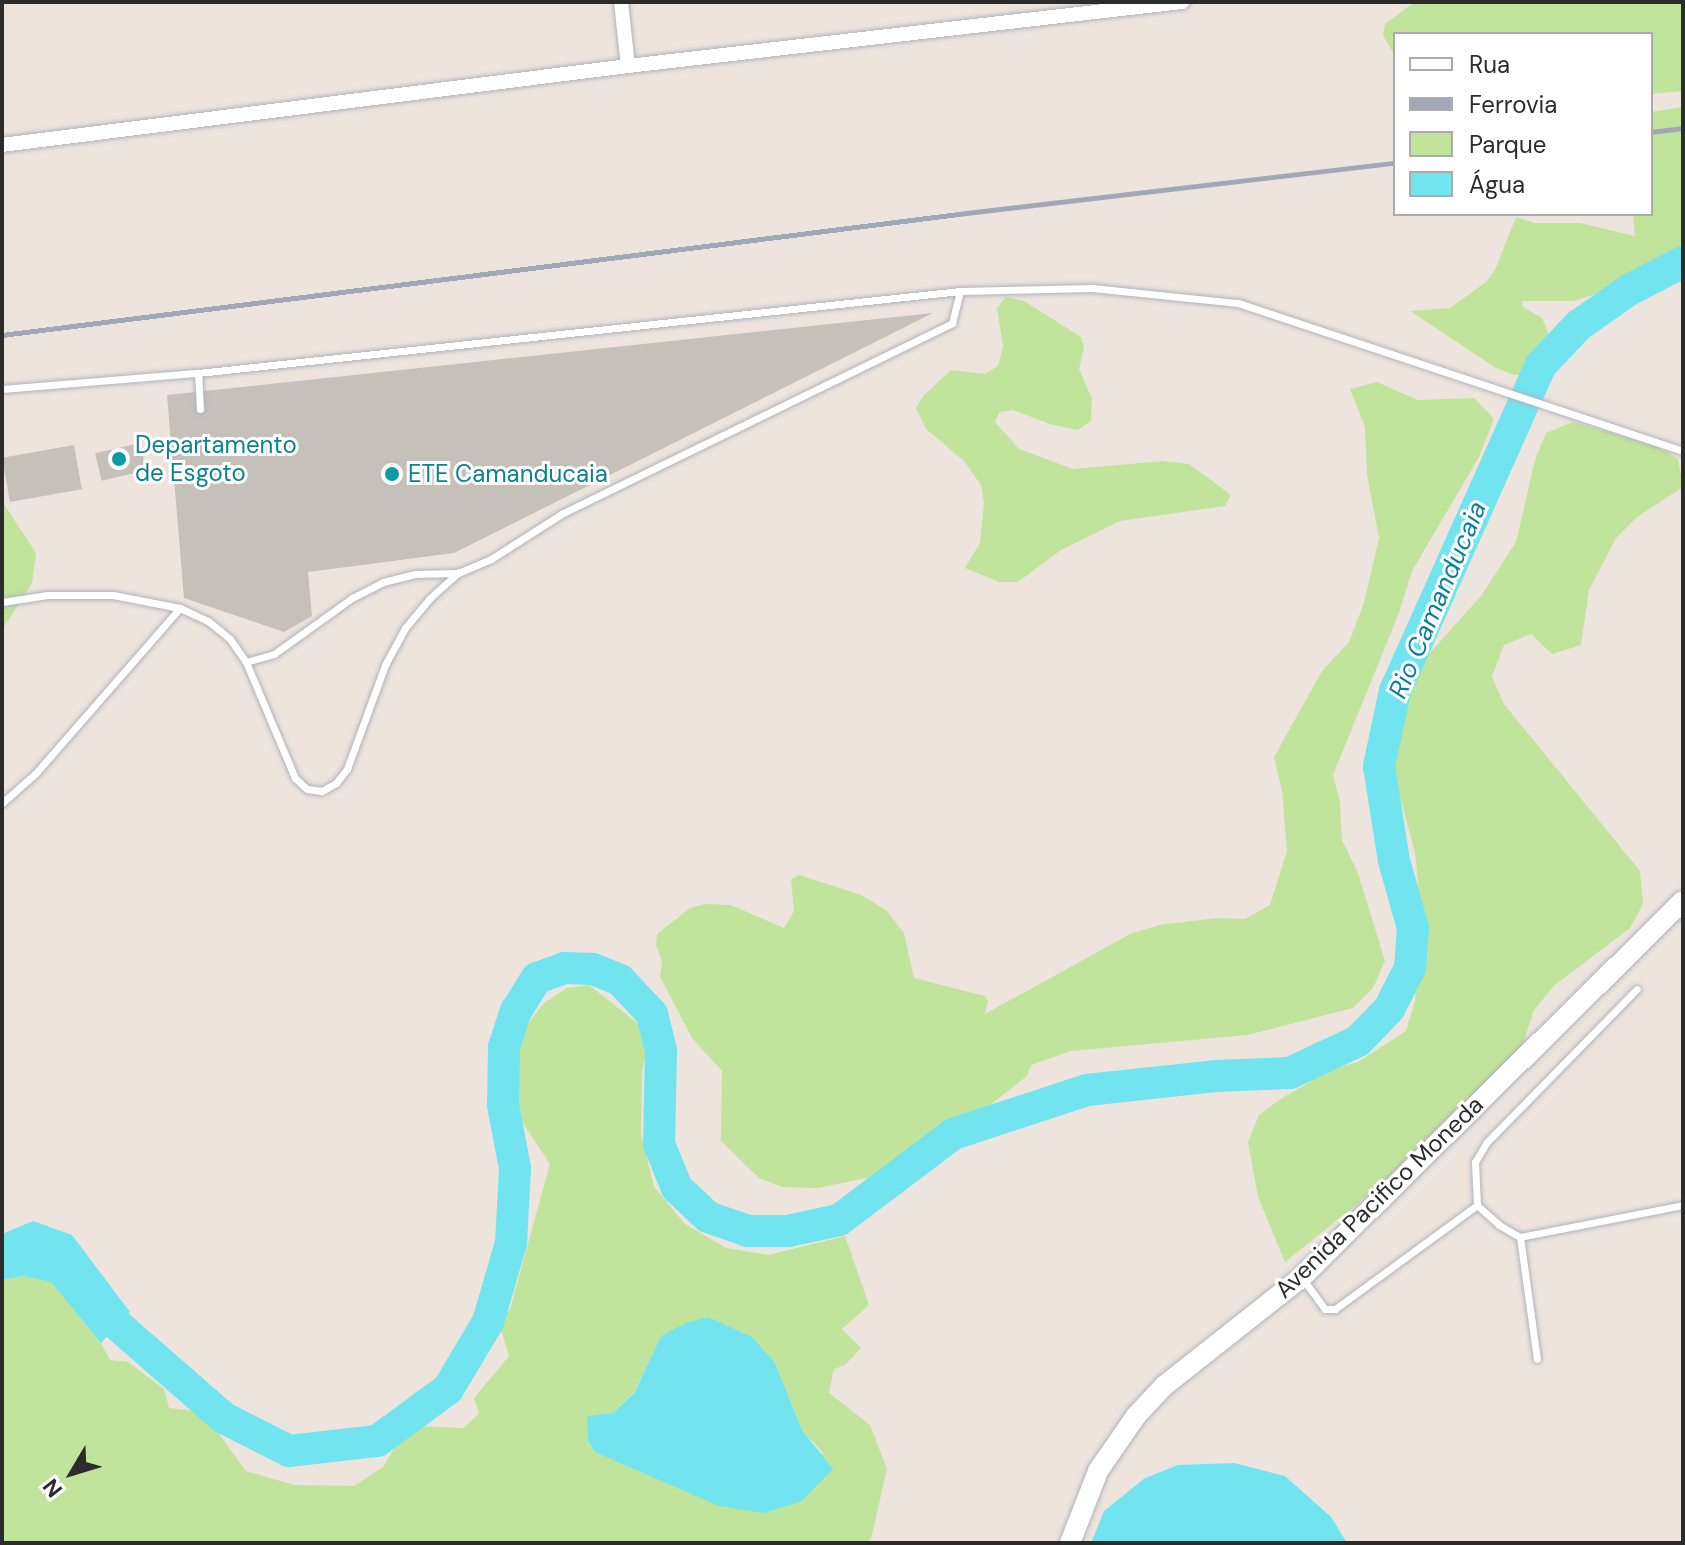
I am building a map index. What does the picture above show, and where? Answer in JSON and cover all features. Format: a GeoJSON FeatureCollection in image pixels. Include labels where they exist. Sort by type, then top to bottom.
{"type":"FeatureCollection","features":[{"type":"Feature","properties":{"kind":"street"},"geometry":{"type":"LineString","coordinates":[[621,2],[628,66]]}},
{"type":"Feature","properties":{"kind":"street"},"geometry":{"type":"LineString","coordinates":[[2,145],[628,66],[1182,2]]}},
{"type":"Feature","properties":{"kind":"street","name":"Avenida Pacifico Moneda"},"geometry":{"type":"LineString","coordinates":[[1070,1543],[1098,1471],[1136,1416],[1193,1361],[1302,1277],[1683,901]]}},
{"type":"Feature","properties":{"kind":"lane"},"geometry":{"type":"LineString","coordinates":[[2,389],[198,373],[960,291],[1092,288],[1238,303],[1683,451]]}},
{"type":"Feature","properties":{"kind":"lane"},"geometry":{"type":"LineString","coordinates":[[2,602],[47,595],[113,595],[180,608],[208,621],[230,639],[246,662],[295,778],[307,789],[322,791],[336,783],[347,769],[385,665],[405,628],[430,598],[458,573],[517,544],[563,513],[952,323],[960,291]]}},
{"type":"Feature","properties":{"kind":"lane"},"geometry":{"type":"LineString","coordinates":[[198,373],[200,409]]}},
{"type":"Feature","properties":{"kind":"lane"},"geometry":{"type":"LineString","coordinates":[[246,662],[274,654],[352,598],[383,582],[415,574],[458,573]]}},
{"type":"Feature","properties":{"kind":"lane"},"geometry":{"type":"LineString","coordinates":[[2,803],[35,774],[180,608]]}},
{"type":"Feature","properties":{"kind":"lane"},"geometry":{"type":"LineString","coordinates":[[1637,989],[1487,1142],[1475,1162],[1477,1205],[1499,1225],[1520,1237],[1683,1205]]}},
{"type":"Feature","properties":{"kind":"lane"},"geometry":{"type":"LineString","coordinates":[[1302,1277],[1325,1309],[1335,1309],[1477,1205]]}},
{"type":"Feature","properties":{"kind":"lane"},"geometry":{"type":"LineString","coordinates":[[1520,1237],[1537,1359]]}},
{"type":"Feature","properties":{"kind":"green space"},"geometry":{"type":"Polygon","coordinates":[[[1415,2],[1683,2],[1683,91],[1653,94],[1653,32],[1393,32],[1393,52],[1383,35],[1385,24],[1415,2]]]}},
{"type":"Feature","properties":{"kind":"green space"},"geometry":{"type":"Polygon","coordinates":[[[1683,107],[1683,252],[1632,283],[1573,301],[1522,301],[1523,307],[1542,318],[1548,332],[1542,359],[1530,373],[1514,375],[1496,368],[1410,311],[1450,308],[1486,282],[1495,270],[1516,217],[1535,223],[1580,223],[1635,236],[1633,216],[1653,216],[1653,112],[1683,107]]]}},
{"type":"Feature","properties":{"kind":"green space"},"geometry":{"type":"Polygon","coordinates":[[[1006,297],[1024,301],[1081,337],[1084,347],[1079,369],[1092,399],[1091,421],[1078,430],[1050,424],[1013,410],[1000,412],[995,422],[1019,449],[1073,469],[1163,461],[1189,464],[1231,495],[1225,506],[1120,521],[1061,550],[1018,582],[999,582],[965,568],[980,543],[984,503],[981,485],[964,461],[926,429],[916,408],[923,396],[951,370],[985,374],[998,366],[1003,346],[997,308],[1006,297]]]}},
{"type":"Feature","properties":{"kind":"green space"},"geometry":{"type":"Polygon","coordinates":[[[1377,382],[1418,400],[1474,398],[1494,419],[1479,457],[1412,571],[1399,613],[1333,775],[1340,802],[1342,840],[1358,873],[1385,961],[1373,988],[1353,1008],[1247,1035],[1071,1051],[1031,1065],[1027,1076],[955,1132],[876,1176],[818,1188],[782,1187],[759,1178],[721,1141],[722,1071],[692,1038],[660,977],[662,961],[656,945],[657,934],[690,908],[705,904],[731,905],[784,928],[794,911],[791,879],[799,875],[861,895],[886,910],[904,933],[914,978],[985,996],[988,1001],[985,1014],[1130,934],[1159,925],[1217,918],[1245,919],[1270,905],[1287,851],[1282,791],[1274,757],[1322,671],[1349,642],[1364,603],[1379,538],[1367,475],[1365,427],[1350,389],[1377,382]]]}},
{"type":"Feature","properties":{"kind":"green space"},"geometry":{"type":"Polygon","coordinates":[[[1573,422],[1654,445],[1678,459],[1683,487],[1637,517],[1616,538],[1589,590],[1581,645],[1552,654],[1531,634],[1504,645],[1492,677],[1504,704],[1640,871],[1643,904],[1630,928],[1555,985],[1534,1010],[1516,1064],[1410,1167],[1377,1188],[1285,1262],[1258,1197],[1248,1142],[1259,1115],[1282,1098],[1332,1069],[1358,1062],[1406,1031],[1415,1001],[1418,881],[1415,853],[1393,770],[1394,742],[1406,688],[1420,664],[1481,596],[1516,542],[1535,460],[1546,433],[1573,422]]]}},
{"type":"Feature","properties":{"kind":"green space"},"geometry":{"type":"Polygon","coordinates":[[[2,501],[36,553],[32,583],[2,630],[2,501]]]}},
{"type":"Feature","properties":{"kind":"green space"},"geometry":{"type":"Polygon","coordinates":[[[589,985],[640,1025],[648,1047],[642,1071],[641,1134],[654,1187],[685,1224],[726,1248],[769,1255],[845,1236],[869,1305],[842,1329],[861,1348],[845,1365],[834,1369],[829,1393],[870,1425],[887,1469],[871,1539],[865,1543],[2,1543],[2,1280],[22,1276],[51,1282],[101,1343],[110,1360],[128,1362],[164,1389],[169,1408],[203,1412],[246,1471],[294,1485],[354,1486],[383,1467],[401,1437],[416,1426],[463,1428],[479,1414],[474,1398],[509,1356],[499,1324],[510,1309],[550,1164],[509,1102],[510,1073],[519,1035],[544,1003],[567,988],[589,985]],[[708,1317],[661,1336],[634,1392],[613,1413],[587,1416],[824,1454],[802,1430],[775,1363],[727,1326],[708,1317]]]}},
{"type":"Feature","properties":{"kind":"water"},"geometry":{"type":"Polygon","coordinates":[[[33,1221],[72,1235],[130,1312],[101,1343],[51,1282],[22,1276],[2,1280],[2,1234],[33,1221]]]}},
{"type":"Feature","properties":{"kind":"water"},"geometry":{"type":"Polygon","coordinates":[[[708,1317],[752,1337],[775,1363],[802,1430],[833,1469],[802,1501],[764,1513],[719,1506],[595,1452],[588,1440],[587,1416],[613,1413],[634,1393],[661,1336],[686,1323],[708,1317]]]}},
{"type":"Feature","properties":{"kind":"water"},"geometry":{"type":"Polygon","coordinates":[[[1234,1463],[1285,1476],[1331,1517],[1347,1543],[1091,1543],[1104,1511],[1145,1478],[1178,1465],[1234,1463]]]}},
{"type":"Feature","properties":{"kind":"building","name":"ETE Camanducaia"},"geometry":{"type":"Polygon","coordinates":[[[933,313],[454,553],[308,572],[312,616],[284,632],[184,598],[167,395],[933,313]]]}},
{"type":"Feature","properties":{"kind":"building","name":"Departamento de Esgoto"},"geometry":{"type":"Polygon","coordinates":[[[140,443],[146,470],[101,481],[95,453],[140,443]]]}},
{"type":"Feature","properties":{"kind":"building"},"geometry":{"type":"Polygon","coordinates":[[[74,445],[82,489],[10,502],[2,458],[74,445]]]}},
{"type":"Feature","properties":{"kind":"waterway","name":"Rio Camanducaia"},"geometry":{"type":"LineString","coordinates":[[87,1293],[99,1309],[224,1418],[289,1451],[377,1441],[448,1389],[488,1322],[511,1243],[515,1168],[503,1105],[504,1047],[516,1011],[537,978],[565,968],[593,969],[620,980],[652,1014],[661,1051],[659,1144],[677,1188],[708,1217],[748,1231],[788,1231],[839,1220],[953,1134],[1087,1090],[1215,1076],[1290,1073],[1358,1041],[1389,1009],[1410,968],[1413,928],[1394,861],[1379,766],[1395,691],[1541,365],[1579,325],[1629,290],[1683,262]]}},
{"type":"Feature","properties":{"kind":"railway"},"geometry":{"type":"LineString","coordinates":[[1653,132],[1683,128]]}},
{"type":"Feature","properties":{"kind":"railway"},"geometry":{"type":"LineString","coordinates":[[2,335],[958,214],[1393,163]]}},
{"type":"Feature","properties":{"kind":"place","name":"Departamento de Esgoto"},"geometry":{"type":"Point","coordinates":[119,459]}},
{"type":"Feature","properties":{"kind":"place","name":"ETE Camanducaia"},"geometry":{"type":"Point","coordinates":[392,474]}}]}
